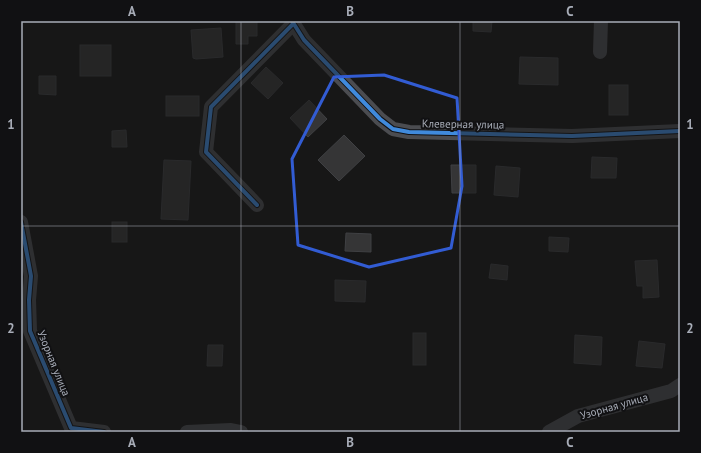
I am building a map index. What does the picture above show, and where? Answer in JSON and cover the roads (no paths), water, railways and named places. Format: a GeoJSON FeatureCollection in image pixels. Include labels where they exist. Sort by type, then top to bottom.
{"type":"FeatureCollection","features":[{"type":"Feature","properties":{"kind":"street"},"geometry":{"type":"LineString","coordinates":[[600,21],[600,52]]}},
{"type":"Feature","properties":{"kind":"street"},"geometry":{"type":"LineString","coordinates":[[257,205],[206,152],[211,107],[293,22]]}},
{"type":"Feature","properties":{"kind":"street","name":"Клеверная улица"},"geometry":{"type":"LineString","coordinates":[[293,22],[304,40],[380,119],[393,129],[409,132],[572,136],[680,130]]}},
{"type":"Feature","properties":{"kind":"street","name":"Узорная улица"},"geometry":{"type":"LineString","coordinates":[[21,222],[31,276],[29,300],[30,331],[71,428],[104,432]]}},
{"type":"Feature","properties":{"kind":"street","name":"Узорная улица"},"geometry":{"type":"LineString","coordinates":[[549,432],[578,416],[671,391],[680,385]]}},
{"type":"Feature","properties":{"kind":"street"},"geometry":{"type":"LineString","coordinates":[[187,432],[231,430],[240,432]]}}]}
